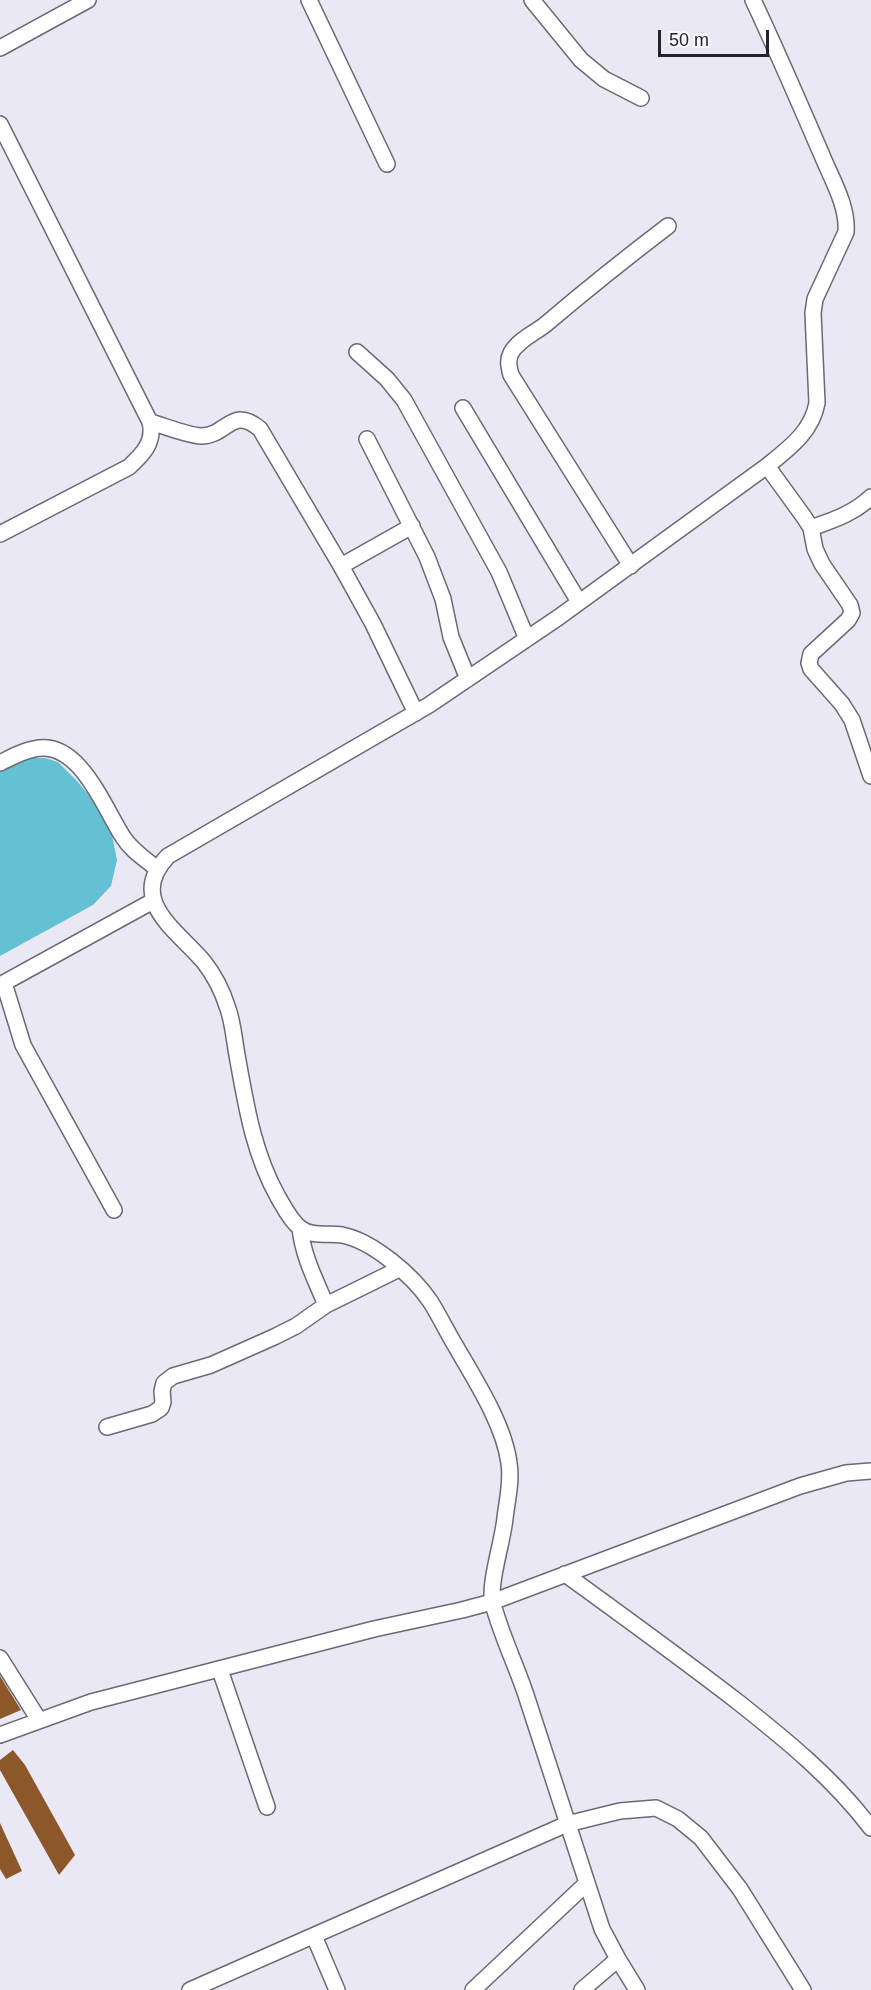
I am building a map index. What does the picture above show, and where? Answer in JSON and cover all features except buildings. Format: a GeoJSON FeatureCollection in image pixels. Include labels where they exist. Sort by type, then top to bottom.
{"type":"FeatureCollection","features":[{"type":"Feature","properties":{"kind":"street"},"geometry":{"type":"LineString","coordinates":[[0,48],[88,0]]}},
{"type":"Feature","properties":{"kind":"street"},"geometry":{"type":"LineString","coordinates":[[309,0],[387,164]]}},
{"type":"Feature","properties":{"kind":"street"},"geometry":{"type":"LineString","coordinates":[[532,0],[581,60],[604,79],[641,98]]}},
{"type":"Feature","properties":{"kind":"street"},"geometry":{"type":"LineString","coordinates":[[326,1305],[306,1259],[300,1228],[270,1182],[258,1155],[228,1008],[216,980],[204,962],[159,916],[153,901],[152,880],[156,868],[168,856],[188,843],[416,713],[527,639],[767,466],[796,442],[815,415],[817,403],[813,314],[815,299],[846,232],[847,220],[810,126],[753,0]]}},
{"type":"Feature","properties":{"kind":"street"},"geometry":{"type":"LineString","coordinates":[[0,124],[150,422],[152,432],[144,453],[129,467],[0,534]]}},
{"type":"Feature","properties":{"kind":"street"},"geometry":{"type":"LineString","coordinates":[[631,566],[511,375],[508,365],[510,355],[516,346],[668,226]]}},
{"type":"Feature","properties":{"kind":"street"},"geometry":{"type":"LineString","coordinates":[[357,352],[387,379],[404,400],[499,573],[527,639]]}},
{"type":"Feature","properties":{"kind":"street"},"geometry":{"type":"LineString","coordinates":[[464,408],[579,602]]}},
{"type":"Feature","properties":{"kind":"street"},"geometry":{"type":"LineString","coordinates":[[150,422],[201,436],[210,434],[234,420],[241,419],[252,422],[260,429],[373,624],[416,713]]}},
{"type":"Feature","properties":{"kind":"street"},"geometry":{"type":"LineString","coordinates":[[367,439],[434,574],[443,599],[451,637],[468,679]]}},
{"type":"Feature","properties":{"kind":"street"},"geometry":{"type":"LineString","coordinates":[[767,466],[810,528],[815,549],[822,564],[850,605],[852,613],[848,620],[812,654],[809,663],[811,669],[842,704],[852,720],[871,776]]}},
{"type":"Feature","properties":{"kind":"street"},"geometry":{"type":"LineString","coordinates":[[810,528],[856,510],[871,497]]}},
{"type":"Feature","properties":{"kind":"street"},"geometry":{"type":"LineString","coordinates":[[341,566],[411,526]]}},
{"type":"Feature","properties":{"kind":"street"},"geometry":{"type":"LineString","coordinates":[[0,763],[34,748],[50,748],[61,752],[87,777],[123,837],[135,852],[156,868]]}},
{"type":"Feature","properties":{"kind":"street"},"geometry":{"type":"LineString","coordinates":[[114,1210],[23,1045],[2,984],[153,901]]}},
{"type":"Feature","properties":{"kind":"street"},"geometry":{"type":"LineString","coordinates":[[300,1228],[310,1233],[341,1235],[355,1239],[378,1252],[413,1280],[430,1302],[485,1396],[509,1463],[504,1531],[492,1591],[492,1602],[524,1690],[602,1929],[637,1990]]}},
{"type":"Feature","properties":{"kind":"street"},"geometry":{"type":"LineString","coordinates":[[107,1427],[152,1414],[161,1408],[164,1383],[173,1376],[212,1365],[274,1337],[296,1326],[326,1305],[399,1269]]}},
{"type":"Feature","properties":{"kind":"street"},"geometry":{"type":"LineString","coordinates":[[0,1735],[91,1702],[374,1629],[492,1602],[800,1486],[846,1473],[871,1471]]}},
{"type":"Feature","properties":{"kind":"street"},"geometry":{"type":"LineString","coordinates":[[565,1574],[670,1649],[797,1749],[850,1801],[871,1828]]}},
{"type":"Feature","properties":{"kind":"street"},"geometry":{"type":"LineString","coordinates":[[0,1658],[39,1720]]}},
{"type":"Feature","properties":{"kind":"street"},"geometry":{"type":"LineString","coordinates":[[220,1670],[267,1807]]}},
{"type":"Feature","properties":{"kind":"street"},"geometry":{"type":"LineString","coordinates":[[190,1990],[567,1824],[620,1811],[656,1808],[678,1818],[701,1838],[740,1889],[803,1990]]}},
{"type":"Feature","properties":{"kind":"street"},"geometry":{"type":"LineString","coordinates":[[472,1990],[587,1883]]}},
{"type":"Feature","properties":{"kind":"street"},"geometry":{"type":"LineString","coordinates":[[314,1936],[337,1990]]}},
{"type":"Feature","properties":{"kind":"street"},"geometry":{"type":"LineString","coordinates":[[582,1990],[618,1959]]}},
{"type":"Feature","properties":{"kind":"water"},"geometry":{"type":"Polygon","coordinates":[[[31,758],[45,758],[58,762],[77,781],[96,804],[111,830],[117,860],[111,886],[93,905],[0,956],[0,772],[31,758]]]}}]}
